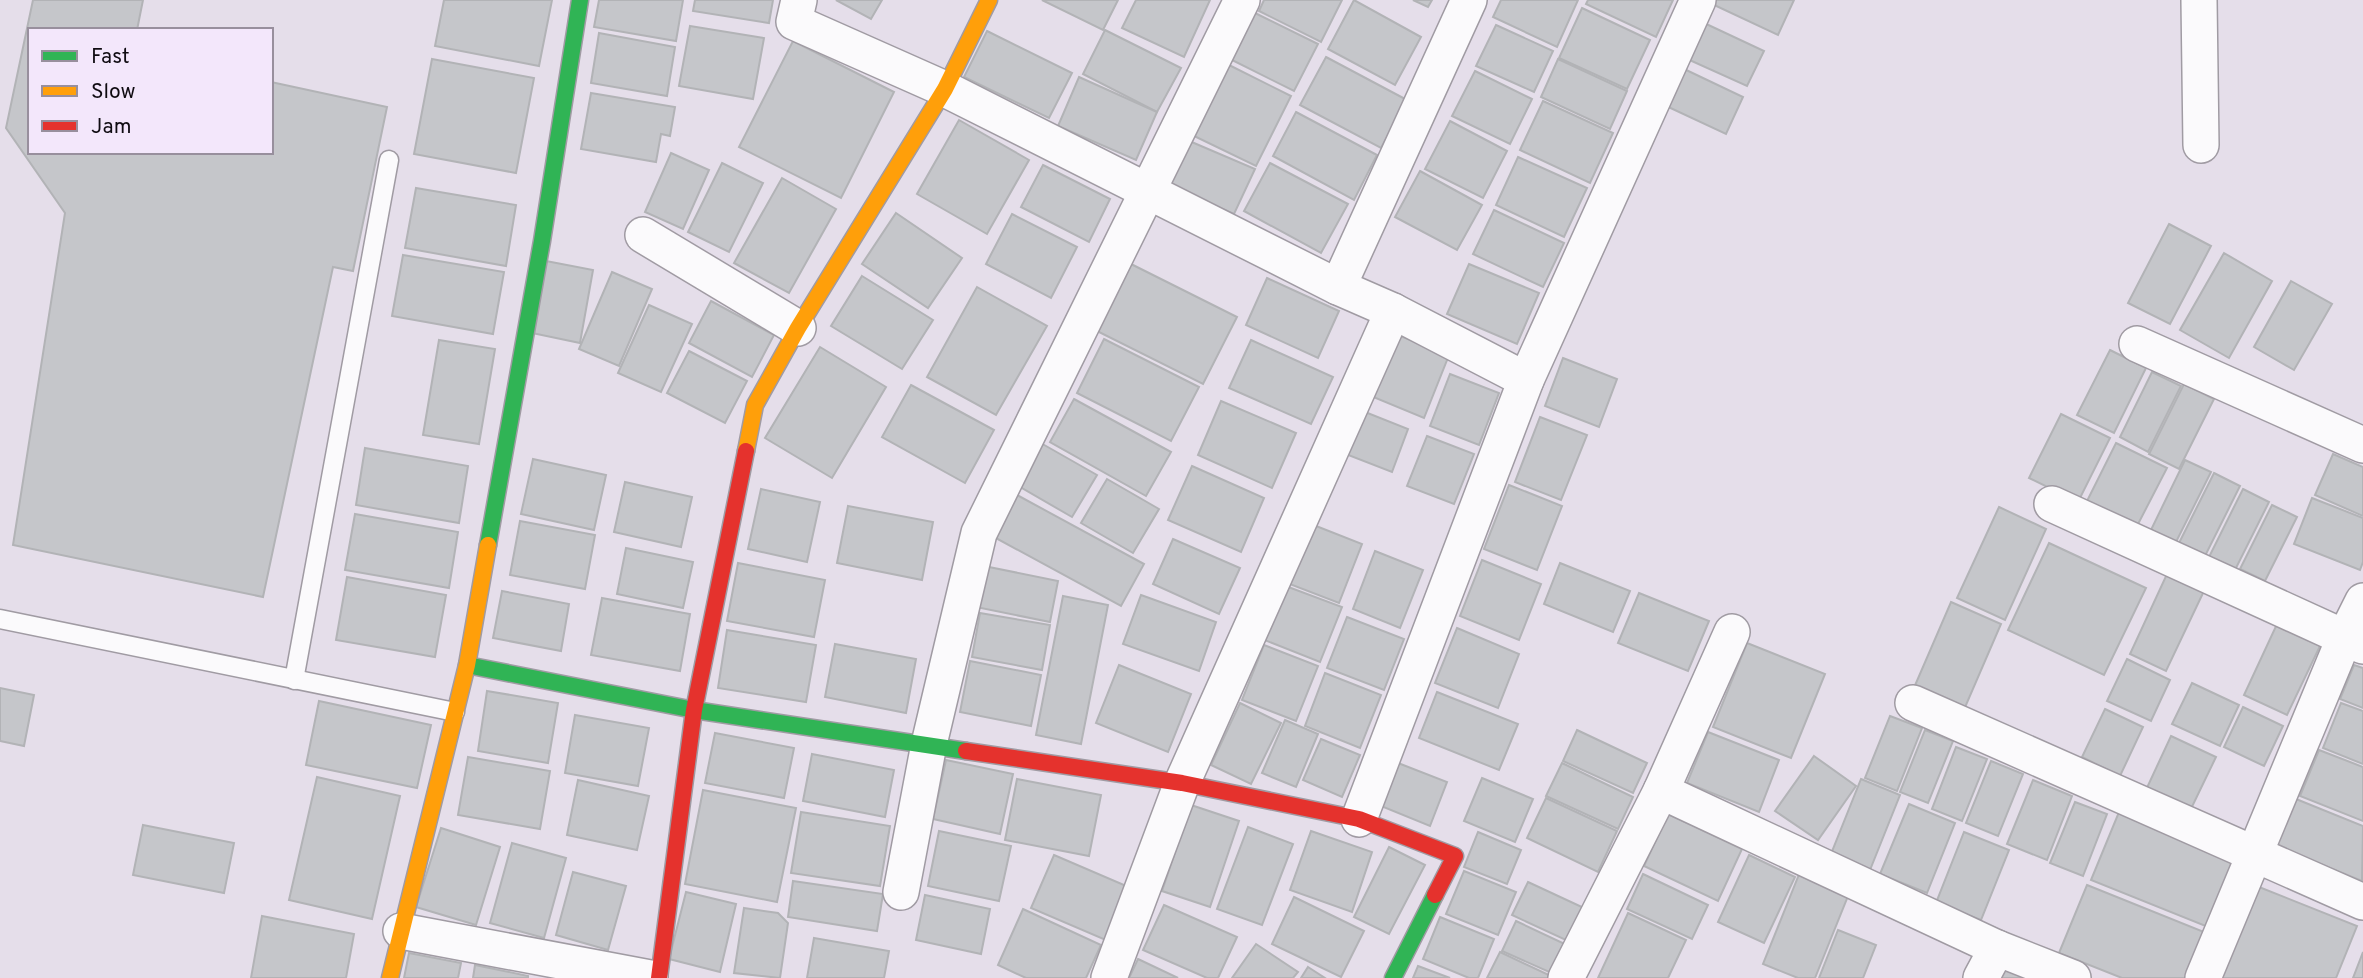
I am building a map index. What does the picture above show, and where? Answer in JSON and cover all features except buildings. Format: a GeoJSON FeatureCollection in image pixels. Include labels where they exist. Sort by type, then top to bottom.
{"type":"FeatureCollection","features":[{"type":"Feature","properties":{"kind":"street"},"geometry":{"type":"LineString","coordinates":[[390,978],[467,665],[542,241],[580,0]]}},
{"type":"Feature","properties":{"kind":"street"},"geometry":{"type":"LineString","coordinates":[[799,0],[794,22],[945,89],[1338,287],[1393,311],[1525,380]]}},
{"type":"Feature","properties":{"kind":"street"},"geometry":{"type":"LineString","coordinates":[[659,978],[694,710],[755,405],[798,328],[945,89],[989,0]]}},
{"type":"Feature","properties":{"kind":"street"},"geometry":{"type":"LineString","coordinates":[[901,892],[929,744],[979,533],[1242,0]]}},
{"type":"Feature","properties":{"kind":"street"},"geometry":{"type":"LineString","coordinates":[[1338,287],[1469,0]]}},
{"type":"Feature","properties":{"kind":"street"},"geometry":{"type":"LineString","coordinates":[[1359,819],[1525,380],[1698,0]]}},
{"type":"Feature","properties":{"kind":"street"},"geometry":{"type":"LineString","coordinates":[[2199,0],[2201,145]]}},
{"type":"Feature","properties":{"kind":"street"},"geometry":{"type":"LineString","coordinates":[[643,235],[798,328]]}},
{"type":"Feature","properties":{"kind":"street"},"geometry":{"type":"LineString","coordinates":[[1109,978],[1182,783],[1393,311]]}},
{"type":"Feature","properties":{"kind":"street"},"geometry":{"type":"LineString","coordinates":[[2137,344],[2363,445]]}},
{"type":"Feature","properties":{"kind":"street"},"geometry":{"type":"LineString","coordinates":[[2052,504],[2354,643]]}},
{"type":"Feature","properties":{"kind":"street"},"geometry":{"type":"LineString","coordinates":[[2203,978],[2254,855],[2354,643],[2363,601]]}},
{"type":"Feature","properties":{"kind":"street"},"geometry":{"type":"LineString","coordinates":[[1566,978],[1661,791],[1732,632]]}},
{"type":"Feature","properties":{"kind":"street"},"geometry":{"type":"LineString","coordinates":[[467,665],[694,710],[1182,783],[1359,819],[1455,856],[1393,978]]}},
{"type":"Feature","properties":{"kind":"street"},"geometry":{"type":"LineString","coordinates":[[1913,703],[2363,902]]}},
{"type":"Feature","properties":{"kind":"street"},"geometry":{"type":"LineString","coordinates":[[1661,791],[1989,963],[2073,978]]}},
{"type":"Feature","properties":{"kind":"street"},"geometry":{"type":"LineString","coordinates":[[401,931],[650,978]]}},
{"type":"Feature","properties":{"kind":"lane"},"geometry":{"type":"LineString","coordinates":[[294,680],[389,160]]}},
{"type":"Feature","properties":{"kind":"lane"},"geometry":{"type":"LineString","coordinates":[[0,619],[455,712]]}},
{"type":"Feature","properties":{"kind":"traffic: fast"},"geometry":{"type":"LineString","coordinates":[[488,545],[542,241],[580,0]]}},
{"type":"Feature","properties":{"kind":"traffic: fast"},"geometry":{"type":"LineString","coordinates":[[467,665],[694,710],[966,751]]}},
{"type":"Feature","properties":{"kind":"traffic: fast"},"geometry":{"type":"LineString","coordinates":[[1393,978],[1435,895]]}},
{"type":"Feature","properties":{"kind":"traffic: slow"},"geometry":{"type":"LineString","coordinates":[[746,451],[755,405],[798,328],[945,89],[989,0]]}},
{"type":"Feature","properties":{"kind":"traffic: slow"},"geometry":{"type":"LineString","coordinates":[[390,978],[467,665],[488,545]]}},
{"type":"Feature","properties":{"kind":"traffic: jam"},"geometry":{"type":"LineString","coordinates":[[659,978],[694,710],[746,451]]}},
{"type":"Feature","properties":{"kind":"traffic: jam"},"geometry":{"type":"LineString","coordinates":[[966,751],[1182,783],[1359,819],[1455,856],[1435,895]]}}]}
